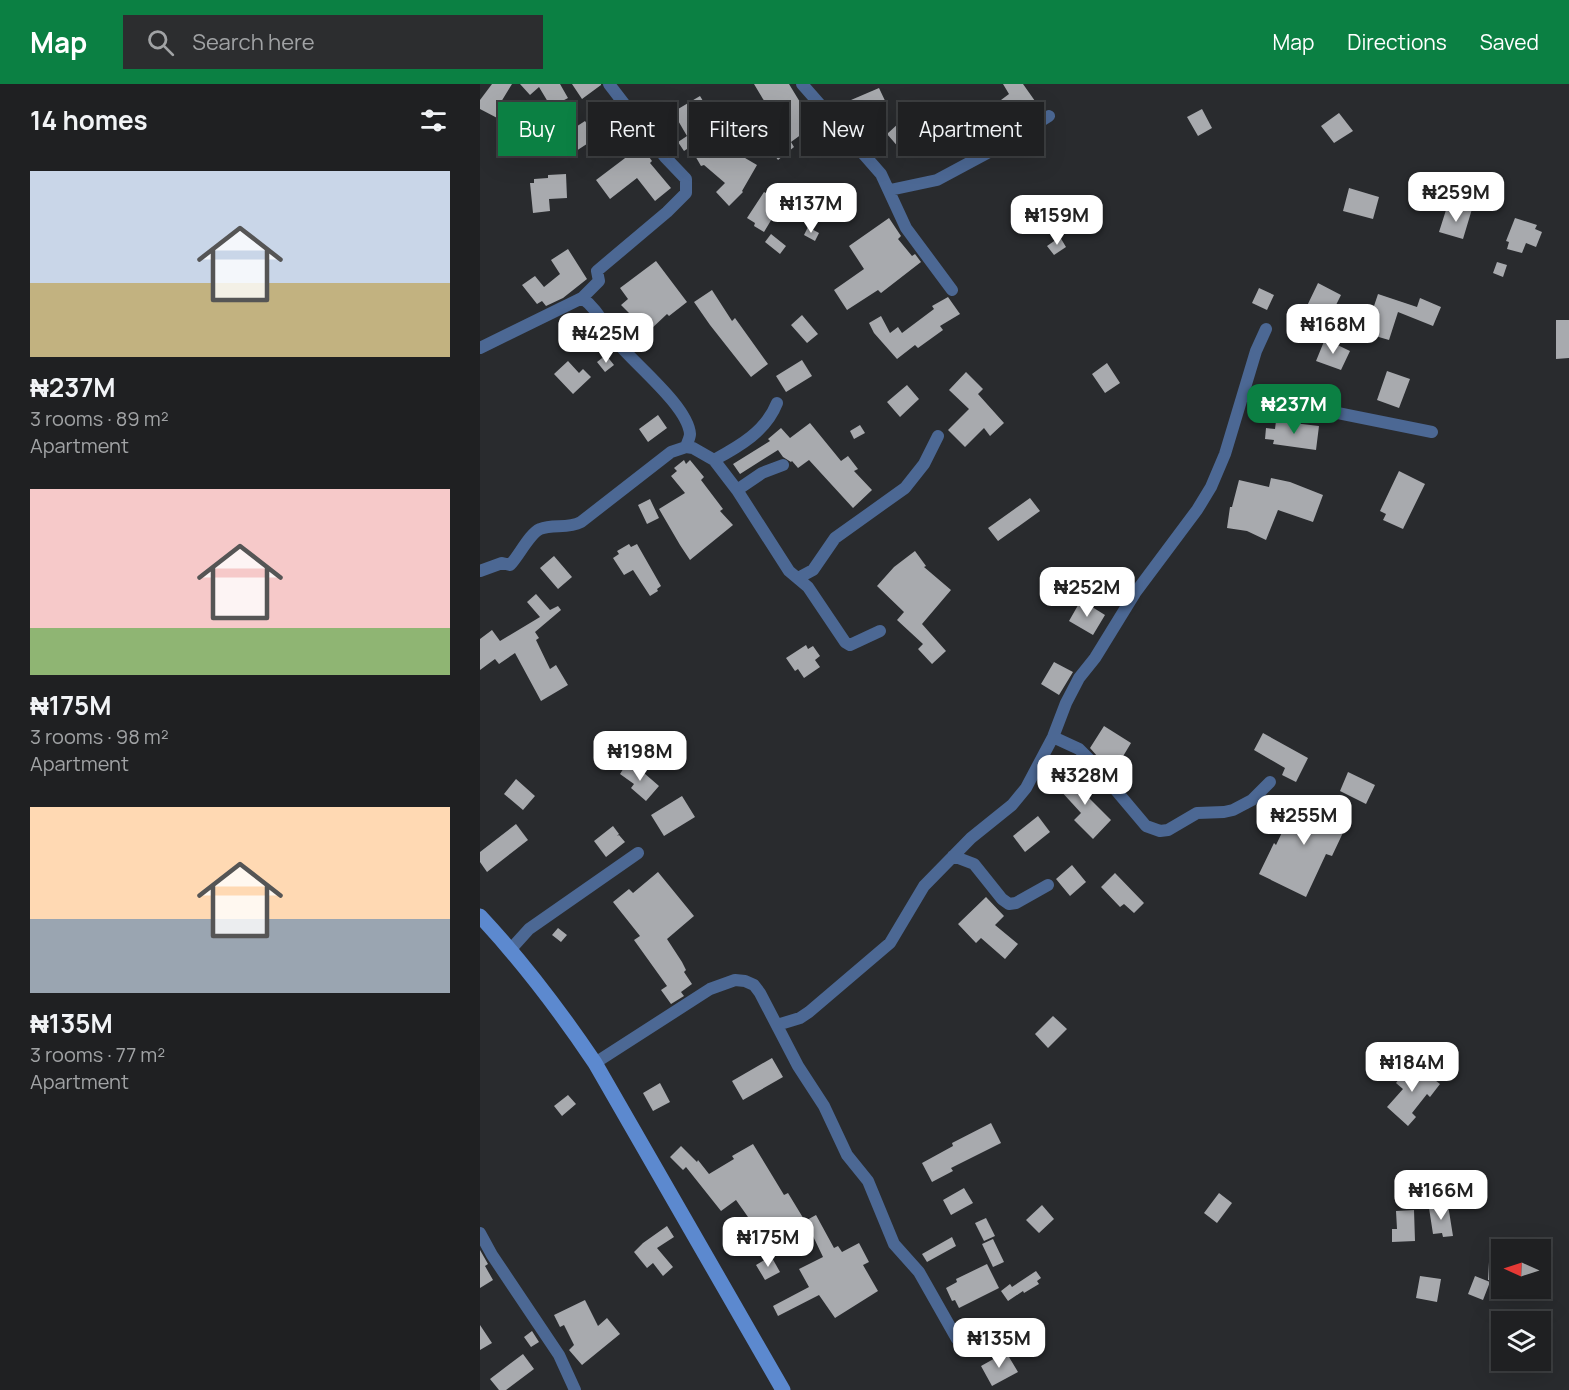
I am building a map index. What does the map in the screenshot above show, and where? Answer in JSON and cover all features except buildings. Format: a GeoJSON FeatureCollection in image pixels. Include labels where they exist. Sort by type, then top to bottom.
{"type":"FeatureCollection","features":[{"type":"Feature","properties":{"kind":"main road"},"geometry":{"type":"LineString","coordinates":[[480,916],[511,949],[561,1011],[595,1063],[783,1390]]}},
{"type":"Feature","properties":{"kind":"street"},"geometry":{"type":"LineString","coordinates":[[480,348],[582,298],[599,281],[597,271],[681,200],[686,193],[686,179],[665,156],[609,84]]}},
{"type":"Feature","properties":{"kind":"street"},"geometry":{"type":"LineString","coordinates":[[802,84],[881,174],[906,228],[952,290]]}},
{"type":"Feature","properties":{"kind":"street"},"geometry":{"type":"LineString","coordinates":[[890,190],[937,180],[1048,116]]}},
{"type":"Feature","properties":{"kind":"street"},"geometry":{"type":"LineString","coordinates":[[582,298],[593,306],[616,342],[652,376],[681,415],[690,435],[686,447]]}},
{"type":"Feature","properties":{"kind":"street"},"geometry":{"type":"LineString","coordinates":[[777,1025],[809,1012],[890,943],[924,886],[971,838],[997,819],[1019,797],[1037,770],[1079,678],[1095,658],[1135,593],[1197,510],[1211,487],[1225,454],[1256,351],[1266,329]]}},
{"type":"Feature","properties":{"kind":"street"},"geometry":{"type":"LineString","coordinates":[[1243,394],[1432,432]]}},
{"type":"Feature","properties":{"kind":"street"},"geometry":{"type":"LineString","coordinates":[[714,460],[739,447],[758,432],[772,416],[777,403]]}},
{"type":"Feature","properties":{"kind":"street"},"geometry":{"type":"LineString","coordinates":[[798,578],[813,570],[836,538],[905,488],[924,464],[938,436]]}},
{"type":"Feature","properties":{"kind":"street"},"geometry":{"type":"LineString","coordinates":[[480,571],[502,563],[510,566],[539,529],[567,527],[581,522],[670,452],[686,447],[693,448],[714,460],[737,490],[789,571],[808,587],[845,642],[850,645],[855,644],[880,631]]}},
{"type":"Feature","properties":{"kind":"street"},"geometry":{"type":"LineString","coordinates":[[737,490],[762,473],[783,465]]}},
{"type":"Feature","properties":{"kind":"street"},"geometry":{"type":"LineString","coordinates":[[1053,737],[1079,750],[1092,762],[1146,826],[1153,830],[1168,830],[1197,813],[1224,812],[1242,806],[1270,782]]}},
{"type":"Feature","properties":{"kind":"street"},"geometry":{"type":"LineString","coordinates":[[511,949],[529,929],[638,853]]}},
{"type":"Feature","properties":{"kind":"street"},"geometry":{"type":"LineString","coordinates":[[953,856],[974,864],[1002,899],[1009,904],[1016,903],[1048,885]]}},
{"type":"Feature","properties":{"kind":"street"},"geometry":{"type":"LineString","coordinates":[[595,1063],[710,989],[735,980],[754,985],[798,1066],[824,1106],[847,1155],[868,1181],[894,1244],[920,1272],[957,1339]]}},
{"type":"Feature","properties":{"kind":"street"},"geometry":{"type":"LineString","coordinates":[[480,1233],[492,1255],[560,1355],[575,1390]]}}]}
